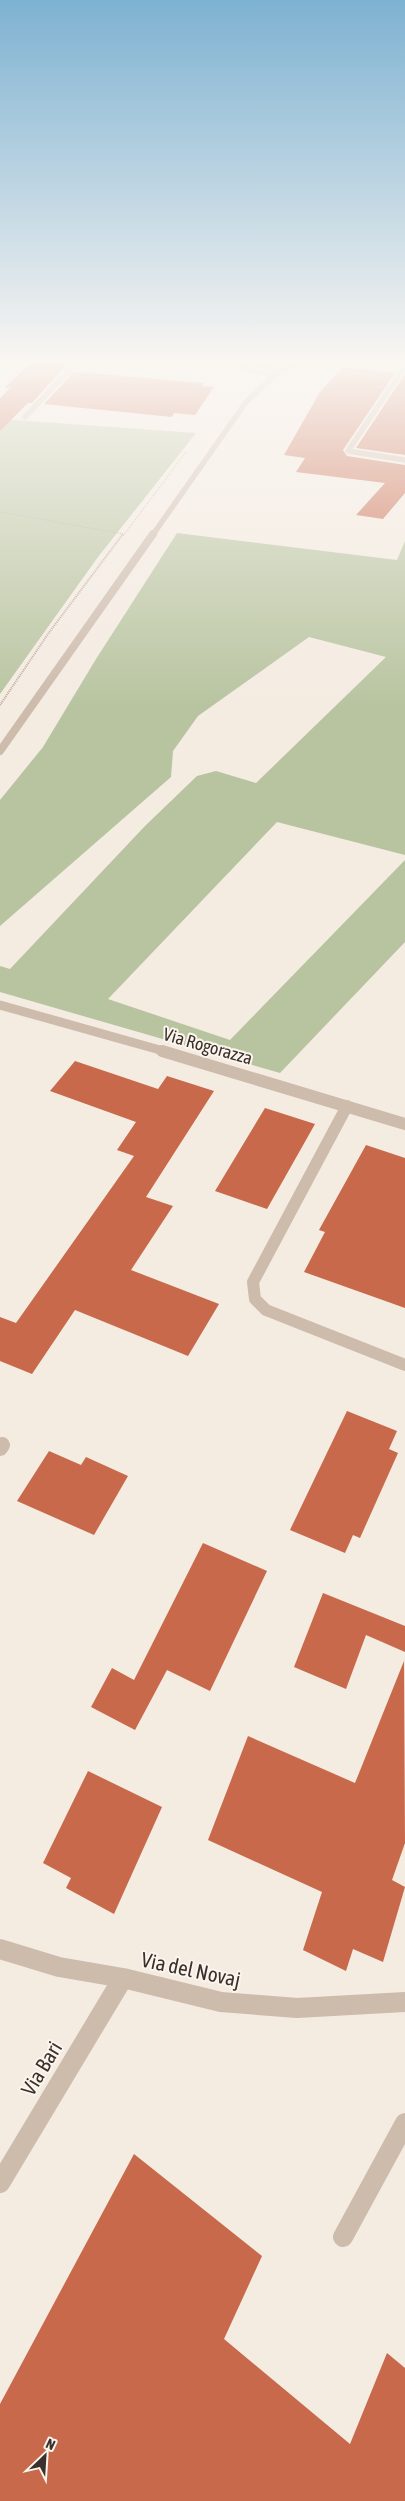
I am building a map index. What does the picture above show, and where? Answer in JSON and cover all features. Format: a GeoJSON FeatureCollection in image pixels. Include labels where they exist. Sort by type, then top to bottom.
{"type":"FeatureCollection","features":[{"type":"Feature","properties":{"kind":"street"},"geometry":{"type":"LineString","coordinates":[[0,751],[195,475]]}},
{"type":"Feature","properties":{"kind":"street","name":"Via Rogorazza"},"geometry":{"type":"LineString","coordinates":[[0,1005],[268,1081],[405,1124]]}},
{"type":"Feature","properties":{"kind":"street"},"geometry":{"type":"LineString","coordinates":[[347,1106],[252,1282],[255,1298],[266,1310],[405,1365]]}},
{"type":"Feature","properties":{"kind":"street","name":"Via del Novaj"},"geometry":{"type":"LineString","coordinates":[[0,1949],[59,1967],[123,1978],[221,2002],[297,2008],[405,2002]]}},
{"type":"Feature","properties":{"kind":"street","name":"Via Bari"},"geometry":{"type":"LineString","coordinates":[[0,2183],[123,1978]]}},
{"type":"Feature","properties":{"kind":"street"},"geometry":{"type":"LineString","coordinates":[[343,2237],[405,2123]]}},
{"type":"Feature","properties":{"kind":"path"},"geometry":{"type":"LineString","coordinates":[[0,705],[48,634],[169,475]]}},
{"type":"Feature","properties":{"kind":"path"},"geometry":{"type":"LineString","coordinates":[[0,512],[124,534]]}},
{"type":"Feature","properties":{"kind":"green space"},"geometry":{"type":"Polygon","coordinates":[[[0,475],[163,475],[98,557],[0,694],[0,475]]]}},
{"type":"Feature","properties":{"kind":"green space"},"geometry":{"type":"Polygon","coordinates":[[[177,533],[397,560],[405,541],[405,855],[277,822],[108,999],[230,1040],[405,860],[405,942],[280,1073],[0,992],[0,966],[10,969],[145,826],[197,776],[216,771],[256,783],[386,657],[309,637],[198,716],[173,751],[171,777],[0,926],[0,800],[43,747],[96,659],[177,533]]]}},
{"type":"Feature","properties":{"kind":"building"},"geometry":{"type":"Polygon","coordinates":[[[318,475],[405,475],[405,493],[383,519],[356,515],[385,483],[318,475]]]}},
{"type":"Feature","properties":{"kind":"building"},"geometry":{"type":"Polygon","coordinates":[[[75,1061],[158,1089],[167,1076],[214,1091],[146,1197],[173,1206],[131,1270],[219,1304],[188,1356],[75,1310],[32,1374],[0,1361],[0,1317],[16,1323],[134,1156],[117,1150],[136,1122],[50,1091],[75,1061]]]}},
{"type":"Feature","properties":{"kind":"building"},"geometry":{"type":"Polygon","coordinates":[[[265,1108],[315,1124],[267,1209],[215,1191],[265,1108]]]}},
{"type":"Feature","properties":{"kind":"building"},"geometry":{"type":"Polygon","coordinates":[[[366,1145],[405,1158],[405,1308],[304,1272],[325,1232],[319,1230],[366,1145]]]}},
{"type":"Feature","properties":{"kind":"building"},"geometry":{"type":"Polygon","coordinates":[[[347,1411],[397,1431],[389,1449],[398,1453],[360,1538],[353,1535],[345,1553],[290,1530],[347,1411]]]}},
{"type":"Feature","properties":{"kind":"building"},"geometry":{"type":"Polygon","coordinates":[[[49,1451],[81,1465],[86,1457],[128,1476],[94,1535],[17,1501],[49,1451]]]}},
{"type":"Feature","properties":{"kind":"building"},"geometry":{"type":"Polygon","coordinates":[[[203,1543],[267,1571],[210,1691],[167,1670],[135,1730],[91,1707],[112,1668],[134,1680],[203,1543]]]}},
{"type":"Feature","properties":{"kind":"building"},"geometry":{"type":"Polygon","coordinates":[[[323,1593],[405,1626],[405,1652],[366,1635],[346,1689],[294,1667],[323,1593]]]}},
{"type":"Feature","properties":{"kind":"building"},"geometry":{"type":"Polygon","coordinates":[[[404,1661],[405,1843],[392,1880],[405,1887],[383,1962],[353,1949],[346,1971],[303,1950],[322,1892],[208,1840],[248,1736],[355,1783],[404,1661]]]}},
{"type":"Feature","properties":{"kind":"building"},"geometry":{"type":"Polygon","coordinates":[[[88,1771],[162,1807],[114,1914],[66,1888],[71,1878],[43,1863],[88,1771]]]}},
{"type":"Feature","properties":{"kind":"building"},"geometry":{"type":"Polygon","coordinates":[[[134,2154],[262,2256],[224,2339],[350,2444],[387,2353],[405,2368],[405,2501],[0,2501],[0,2404],[134,2154]]]}}]}
